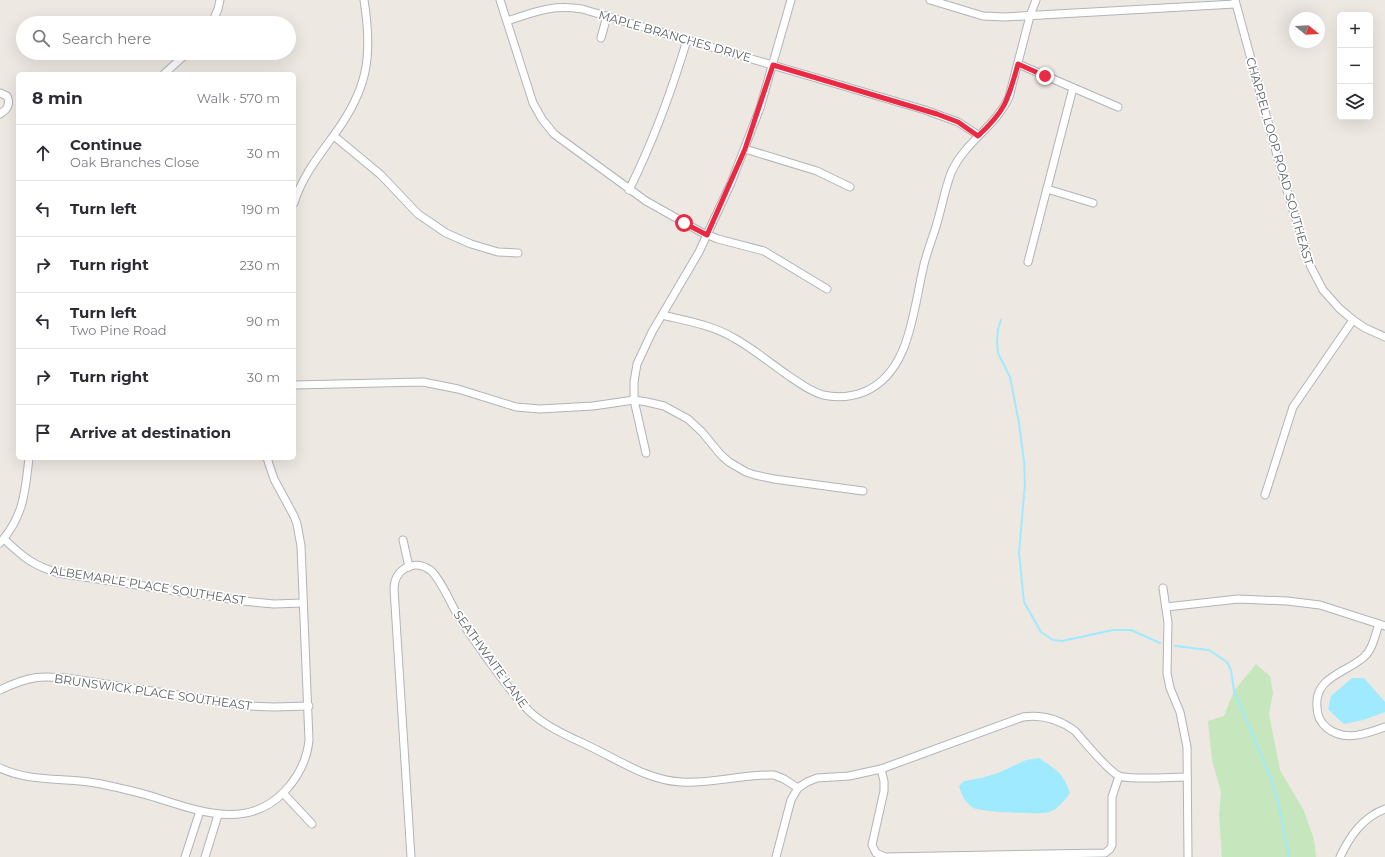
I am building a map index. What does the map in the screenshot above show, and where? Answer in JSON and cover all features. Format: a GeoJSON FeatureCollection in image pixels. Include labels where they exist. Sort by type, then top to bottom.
{"type":"FeatureCollection","features":[{"type":"Feature","properties":{"kind":"street"},"geometry":{"type":"LineString","coordinates":[[215,16],[220,0]]}},
{"type":"Feature","properties":{"kind":"street"},"geometry":{"type":"LineString","coordinates":[[296,198],[306,175],[351,111],[357,99],[364,77],[368,44],[368,25],[364,0]]}},
{"type":"Feature","properties":{"kind":"street"},"geometry":{"type":"LineString","coordinates":[[500,0],[533,103],[542,119],[554,134],[629,190],[684,223],[707,235],[764,251],[827,289]]}},
{"type":"Feature","properties":{"kind":"street"},"geometry":{"type":"LineString","coordinates":[[646,454],[634,400],[634,382],[637,364],[645,344],[686,276],[707,235],[745,149],[773,65],[792,0]]}},
{"type":"Feature","properties":{"kind":"street"},"geometry":{"type":"LineString","coordinates":[[930,0],[983,16],[1005,17],[1235,2]]}},
{"type":"Feature","properties":{"kind":"street"},"geometry":{"type":"LineString","coordinates":[[662,316],[721,330],[736,338],[798,383],[816,392],[834,396],[852,396],[870,390],[886,378],[897,363],[901,354],[913,314],[923,267],[937,225],[953,168],[961,154],[997,117],[1009,97],[1030,16],[1036,0]]}},
{"type":"Feature","properties":{"kind":"street","name":"CHAPPEL LOOP ROAD SOUTHEAST"},"geometry":{"type":"LineString","coordinates":[[1235,2],[1284,181],[1311,267],[1329,296],[1339,308],[1352,320],[1385,337]]}},
{"type":"Feature","properties":{"kind":"street","name":"MAPLE BRANCHES DRIVE"},"geometry":{"type":"LineString","coordinates":[[507,21],[544,9],[562,7],[607,16],[937,114],[958,122],[978,136]]}},
{"type":"Feature","properties":{"kind":"street"},"geometry":{"type":"LineString","coordinates":[[601,38],[607,16]]}},
{"type":"Feature","properties":{"kind":"street"},"geometry":{"type":"LineString","coordinates":[[629,190],[651,146],[671,94],[687,40]]}},
{"type":"Feature","properties":{"kind":"street"},"geometry":{"type":"LineString","coordinates":[[166,72],[179,60]]}},
{"type":"Feature","properties":{"kind":"street"},"geometry":{"type":"LineString","coordinates":[[1018,64],[1118,107]]}},
{"type":"Feature","properties":{"kind":"street"},"geometry":{"type":"LineString","coordinates":[[1028,262],[1073,88]]}},
{"type":"Feature","properties":{"kind":"street"},"geometry":{"type":"LineString","coordinates":[[0,93],[7,96],[9,102],[7,108],[0,114]]}},
{"type":"Feature","properties":{"kind":"street"},"geometry":{"type":"LineString","coordinates":[[334,136],[381,175],[418,214],[446,233],[471,244],[498,252],[518,253]]}},
{"type":"Feature","properties":{"kind":"street"},"geometry":{"type":"LineString","coordinates":[[745,149],[817,171],[850,187]]}},
{"type":"Feature","properties":{"kind":"street"},"geometry":{"type":"LineString","coordinates":[[1047,189],[1093,203]]}},
{"type":"Feature","properties":{"kind":"street"},"geometry":{"type":"LineString","coordinates":[[1265,495],[1293,407],[1352,320]]}},
{"type":"Feature","properties":{"kind":"street"},"geometry":{"type":"LineString","coordinates":[[296,385],[423,382],[445,386],[516,407],[540,409],[593,406],[634,400],[664,406],[681,414],[695,425],[729,462],[750,473],[774,479],[863,491]]}},
{"type":"Feature","properties":{"kind":"street"},"geometry":{"type":"LineString","coordinates":[[25,460],[28,473]]}},
{"type":"Feature","properties":{"kind":"street"},"geometry":{"type":"LineString","coordinates":[[2,541],[12,528],[21,510],[26,493],[29,460]]}},
{"type":"Feature","properties":{"kind":"street"},"geometry":{"type":"LineString","coordinates":[[0,768],[12,773],[29,777],[114,786],[218,815],[250,812],[266,806],[283,793],[296,777],[306,759],[309,740],[309,706],[301,546],[290,507],[274,479],[268,460]]}},
{"type":"Feature","properties":{"kind":"street"},"geometry":{"type":"LineString","coordinates":[[403,540],[409,567],[399,573],[394,584],[394,589],[411,857]]}},
{"type":"Feature","properties":{"kind":"street","name":"ALBEMARLE PLACE SOUTHEAST"},"geometry":{"type":"LineString","coordinates":[[2,541],[29,561],[42,568],[58,573],[242,601],[274,604],[303,603]]}},
{"type":"Feature","properties":{"kind":"street","name":"SEATHWAITE LANE"},"geometry":{"type":"LineString","coordinates":[[409,567],[414,566],[425,568],[434,574],[468,632],[513,692],[535,716],[555,729],[636,770],[667,781],[700,782],[774,775],[784,779],[798,788]]}},
{"type":"Feature","properties":{"kind":"street"},"geometry":{"type":"LineString","coordinates":[[1163,588],[1168,624],[1167,673],[1170,688],[1182,720],[1187,747],[1188,857]]}},
{"type":"Feature","properties":{"kind":"street"},"geometry":{"type":"LineString","coordinates":[[1166,607],[1233,599],[1287,601],[1320,605],[1382,625],[1368,652],[1359,661],[1326,680],[1319,691],[1316,704],[1321,722],[1336,734],[1342,736],[1355,736],[1385,727]]}},
{"type":"Feature","properties":{"kind":"street","name":"BRUNSWICK PLACE SOUTHEAST"},"geometry":{"type":"LineString","coordinates":[[0,690],[29,678],[49,677],[250,706],[309,706]]}},
{"type":"Feature","properties":{"kind":"street"},"geometry":{"type":"LineString","coordinates":[[776,857],[791,800],[798,788],[807,782],[817,778],[849,776],[881,769],[1027,717],[1039,716],[1063,723],[1075,731],[1108,768],[1119,776],[1130,778],[1187,777]]}},
{"type":"Feature","properties":{"kind":"street"},"geometry":{"type":"LineString","coordinates":[[881,769],[884,781],[884,791],[872,845],[876,853],[885,857],[1105,852],[1110,849],[1112,845],[1112,797],[1119,776]]}},
{"type":"Feature","properties":{"kind":"street"},"geometry":{"type":"LineString","coordinates":[[283,793],[312,824]]}},
{"type":"Feature","properties":{"kind":"street"},"geometry":{"type":"LineString","coordinates":[[1340,857],[1349,839],[1360,825],[1374,814],[1385,809]]}},
{"type":"Feature","properties":{"kind":"street"},"geometry":{"type":"LineString","coordinates":[[185,857],[200,811]]}},
{"type":"Feature","properties":{"kind":"street"},"geometry":{"type":"LineString","coordinates":[[205,857],[218,815]]}},
{"type":"Feature","properties":{"kind":"green space"},"geometry":{"type":"Polygon","coordinates":[[[1256,664],[1270,676],[1273,693],[1269,714],[1280,770],[1304,811],[1314,839],[1316,857],[1222,857],[1219,815],[1221,792],[1212,760],[1208,721],[1224,716],[1234,691],[1256,664]]]}},
{"type":"Feature","properties":{"kind":"water"},"geometry":{"type":"Polygon","coordinates":[[[1352,678],[1364,678],[1385,702],[1385,712],[1363,720],[1344,724],[1328,709],[1331,696],[1352,678]]]}},
{"type":"Feature","properties":{"kind":"water"},"geometry":{"type":"Polygon","coordinates":[[[1039,758],[1062,776],[1070,793],[1053,811],[1045,813],[1024,813],[999,812],[979,809],[968,804],[963,796],[959,786],[964,781],[998,773],[1026,760],[1039,758]]]}},
{"type":"Feature","properties":{"kind":"waterway"},"geometry":{"type":"LineString","coordinates":[[1001,320],[998,329],[998,353],[1010,377],[1019,423],[1024,461],[1025,483],[1019,553],[1024,602],[1041,632],[1053,640],[1062,641],[1113,630],[1131,630],[1160,643]]}},
{"type":"Feature","properties":{"kind":"waterway"},"geometry":{"type":"LineString","coordinates":[[1175,646],[1209,650],[1227,662],[1231,670],[1234,691],[1271,779],[1277,797],[1289,857]]}},
{"type":"Feature","properties":{"kind":"route"},"geometry":{"type":"LineString","coordinates":[[684,223],[707,235],[745,149],[760,108],[773,65],[947,117],[967,127],[978,136],[997,117],[1009,97],[1018,64],[1045,76]]}}]}
